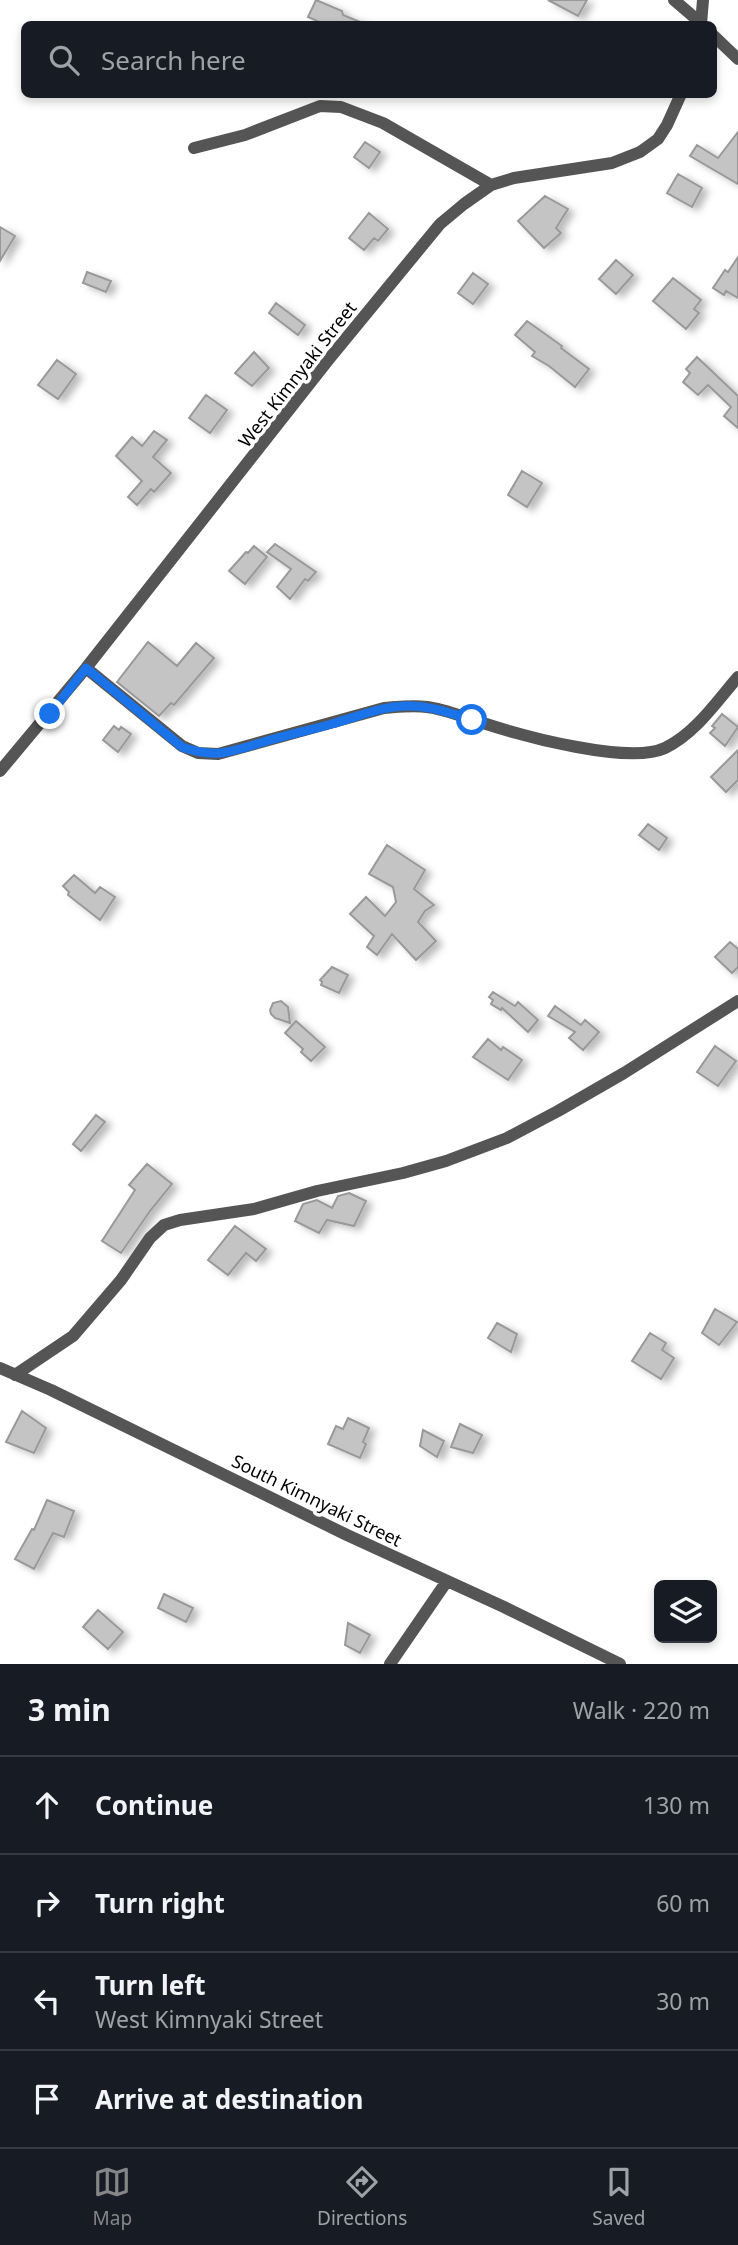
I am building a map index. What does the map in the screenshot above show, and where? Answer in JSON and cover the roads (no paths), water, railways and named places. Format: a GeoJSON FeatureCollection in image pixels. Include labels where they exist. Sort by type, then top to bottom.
{"type":"FeatureCollection","features":[{"type":"Feature","properties":{"kind":"street"},"geometry":{"type":"LineString","coordinates":[[674,0],[698,21]]}},
{"type":"Feature","properties":{"kind":"street"},"geometry":{"type":"LineString","coordinates":[[701,21],[703,0]]}},
{"type":"Feature","properties":{"kind":"street"},"geometry":{"type":"LineString","coordinates":[[717,40],[738,60]]}},
{"type":"Feature","properties":{"kind":"street","name":"West Kimnyaki Street"},"geometry":{"type":"LineString","coordinates":[[0,771],[86,668],[440,224],[491,185],[513,178],[612,163],[640,152],[658,139],[679,98]]}},
{"type":"Feature","properties":{"kind":"street"},"geometry":{"type":"LineString","coordinates":[[194,148],[245,135],[320,106],[341,107],[383,123],[491,185]]}},
{"type":"Feature","properties":{"kind":"street"},"geometry":{"type":"LineString","coordinates":[[86,668],[182,747],[218,754],[365,713],[404,706],[429,707],[529,738],[622,754],[644,754],[665,748],[689,731],[738,677]]}},
{"type":"Feature","properties":{"kind":"street"},"geometry":{"type":"LineString","coordinates":[[15,1375],[73,1336],[121,1280],[150,1238],[164,1225],[180,1220],[254,1209],[317,1191],[402,1173],[446,1161],[507,1138],[624,1073],[738,1001]]}},
{"type":"Feature","properties":{"kind":"street","name":"South Kimnyaki Street"},"geometry":{"type":"LineString","coordinates":[[0,1367],[620,1664]]}},
{"type":"Feature","properties":{"kind":"street"},"geometry":{"type":"LineString","coordinates":[[390,1664],[447,1581]]}}]}
